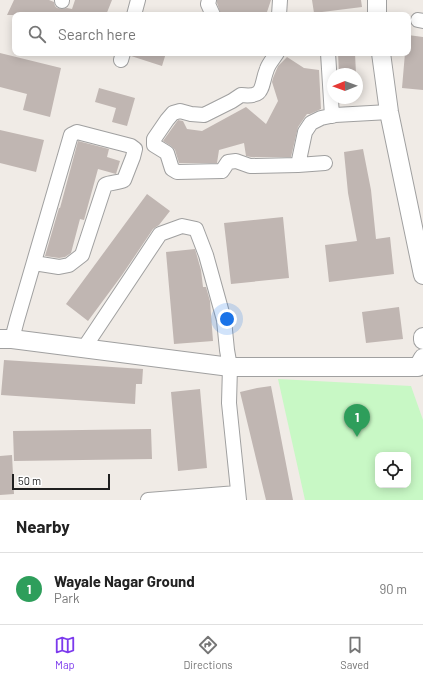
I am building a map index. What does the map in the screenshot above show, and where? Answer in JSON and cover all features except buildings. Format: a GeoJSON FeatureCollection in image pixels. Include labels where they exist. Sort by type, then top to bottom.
{"type":"FeatureCollection","features":[{"type":"Feature","properties":{"kind":"street"},"geometry":{"type":"LineString","coordinates":[[136,12],[143,0]]}},
{"type":"Feature","properties":{"kind":"street"},"geometry":{"type":"LineString","coordinates":[[210,0],[208,4],[212,12]]}},
{"type":"Feature","properties":{"kind":"street"},"geometry":{"type":"LineString","coordinates":[[279,12],[280,0]]}},
{"type":"Feature","properties":{"kind":"street"},"geometry":{"type":"LineString","coordinates":[[377,0],[377,12]]}},
{"type":"Feature","properties":{"kind":"street"},"geometry":{"type":"LineString","coordinates":[[275,56],[267,68],[262,88],[257,94],[250,96],[241,95],[204,115],[180,111],[173,113],[154,139],[154,145],[167,154],[172,169],[177,172],[222,171],[228,162],[236,161],[250,166],[325,163]]}},
{"type":"Feature","properties":{"kind":"street"},"geometry":{"type":"LineString","coordinates":[[328,56],[332,116]]}},
{"type":"Feature","properties":{"kind":"street"},"geometry":{"type":"LineString","coordinates":[[381,56],[389,112],[423,275]]}},
{"type":"Feature","properties":{"kind":"street"},"geometry":{"type":"LineString","coordinates":[[298,165],[305,132],[311,123],[320,118],[332,116],[389,112]]}},
{"type":"Feature","properties":{"kind":"street"},"geometry":{"type":"LineString","coordinates":[[34,263],[59,267],[68,265],[82,255],[105,185],[124,180],[135,149],[132,146],[77,132],[71,135],[34,263],[6,339],[230,367],[421,369]]}},
{"type":"Feature","properties":{"kind":"street"},"geometry":{"type":"LineString","coordinates":[[84,348],[160,234],[182,226],[196,229],[206,255],[224,320],[230,367],[229,403],[238,496],[148,500]]}},
{"type":"Feature","properties":{"kind":"green space"},"geometry":{"type":"Polygon","coordinates":[[[278,379],[411,386],[423,420],[423,500],[305,500],[278,379]]]}},
{"type":"Feature","properties":{"kind":"place","name":"Wayale Nagar Ground"},"geometry":{"type":"Point","coordinates":[357,437]}}]}
